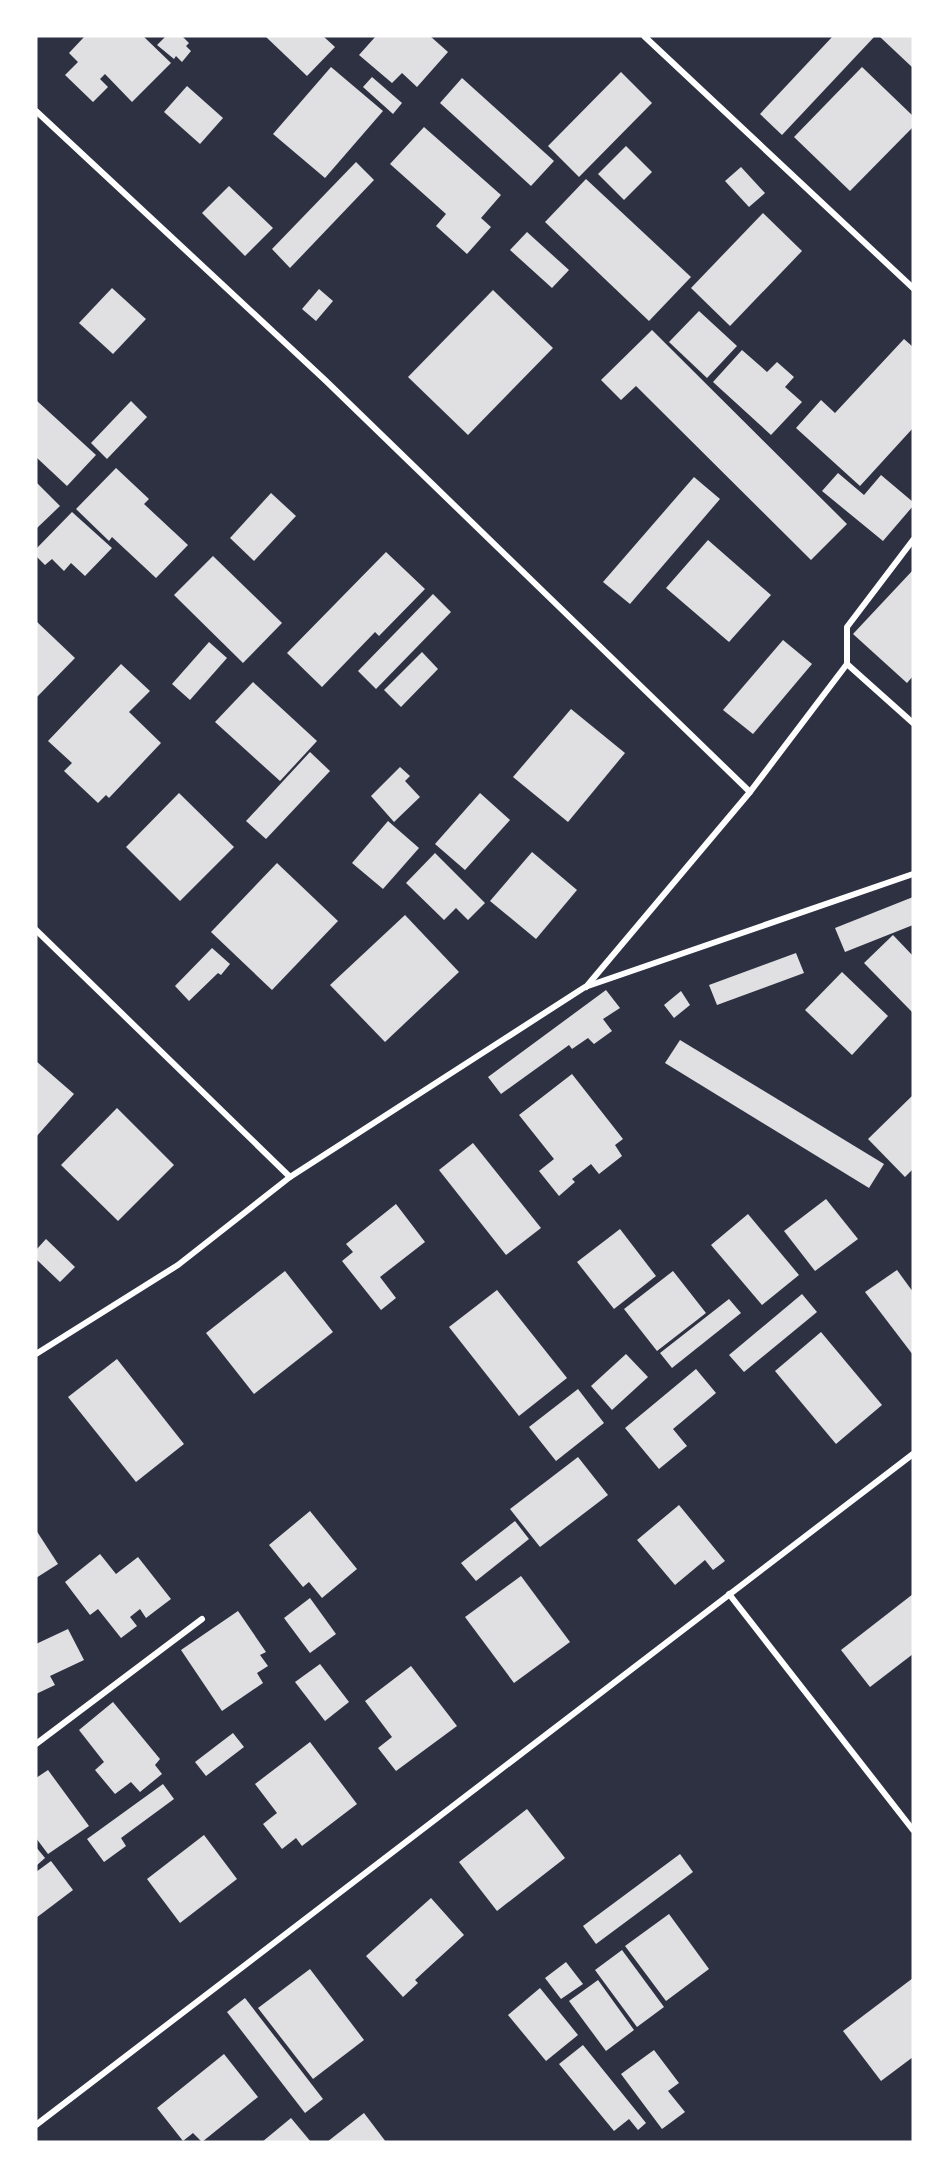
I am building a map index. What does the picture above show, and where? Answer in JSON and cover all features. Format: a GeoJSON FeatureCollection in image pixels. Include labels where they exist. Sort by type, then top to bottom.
{"type":"FeatureCollection","features":[{"type":"Feature","properties":{"kind":"street"},"geometry":{"type":"LineString","coordinates":[[644,36],[913,288]]}},
{"type":"Feature","properties":{"kind":"street"},"geometry":{"type":"LineString","coordinates":[[36,111],[325,380],[750,792]]}},
{"type":"Feature","properties":{"kind":"street"},"geometry":{"type":"LineString","coordinates":[[585,987],[750,792],[847,664],[847,627],[913,540]]}},
{"type":"Feature","properties":{"kind":"street"},"geometry":{"type":"LineString","coordinates":[[847,664],[913,723]]}},
{"type":"Feature","properties":{"kind":"street"},"geometry":{"type":"LineString","coordinates":[[36,1354],[178,1265],[290,1177],[585,987],[913,874]]}},
{"type":"Feature","properties":{"kind":"street"},"geometry":{"type":"LineString","coordinates":[[36,930],[290,1177]]}},
{"type":"Feature","properties":{"kind":"street"},"geometry":{"type":"LineString","coordinates":[[36,2125],[913,1454]]}},
{"type":"Feature","properties":{"kind":"street"},"geometry":{"type":"LineString","coordinates":[[729,1594],[913,1830]]}},
{"type":"Feature","properties":{"kind":"street"},"geometry":{"type":"LineString","coordinates":[[36,1744],[202,1619]]}},
{"type":"Feature","properties":{"kind":"building"},"geometry":{"type":"Polygon","coordinates":[[[85,36],[143,36],[171,63],[132,102],[105,74],[100,79],[108,87],[93,102],[65,75],[78,62],[69,53],[85,36]]]}},
{"type":"Feature","properties":{"kind":"building"},"geometry":{"type":"Polygon","coordinates":[[[166,36],[182,36],[189,43],[186,46],[191,51],[182,62],[176,56],[174,59],[157,45],[166,36]]]}},
{"type":"Feature","properties":{"kind":"building"},"geometry":{"type":"Polygon","coordinates":[[[265,36],[323,36],[335,47],[307,76],[265,36]]]}},
{"type":"Feature","properties":{"kind":"building"},"geometry":{"type":"Polygon","coordinates":[[[376,36],[430,36],[448,52],[417,87],[402,73],[392,83],[359,55],[376,36]]]}},
{"type":"Feature","properties":{"kind":"building"},"geometry":{"type":"Polygon","coordinates":[[[833,36],[875,36],[782,135],[760,114],[833,36]]]}},
{"type":"Feature","properties":{"kind":"building"},"geometry":{"type":"Polygon","coordinates":[[[879,36],[913,36],[913,68],[879,36]]]}},
{"type":"Feature","properties":{"kind":"building"},"geometry":{"type":"Polygon","coordinates":[[[331,67],[383,111],[325,178],[273,134],[331,67]]]}},
{"type":"Feature","properties":{"kind":"building"},"geometry":{"type":"Polygon","coordinates":[[[862,67],[913,116],[913,127],[850,191],[794,137],[862,67]]]}},
{"type":"Feature","properties":{"kind":"building"},"geometry":{"type":"Polygon","coordinates":[[[621,72],[652,103],[579,177],[548,146],[621,72]]]}},
{"type":"Feature","properties":{"kind":"building"},"geometry":{"type":"Polygon","coordinates":[[[372,77],[402,103],[393,114],[363,87],[372,77]]]}},
{"type":"Feature","properties":{"kind":"building"},"geometry":{"type":"Polygon","coordinates":[[[462,78],[554,161],[531,186],[440,103],[462,78]]]}},
{"type":"Feature","properties":{"kind":"building"},"geometry":{"type":"Polygon","coordinates":[[[187,86],[223,118],[200,144],[164,112],[187,86]]]}},
{"type":"Feature","properties":{"kind":"building"},"geometry":{"type":"Polygon","coordinates":[[[424,127],[501,195],[481,218],[491,227],[467,254],[436,226],[446,214],[390,164],[424,127]]]}},
{"type":"Feature","properties":{"kind":"building"},"geometry":{"type":"Polygon","coordinates":[[[626,146],[652,172],[624,200],[598,174],[626,146]]]}},
{"type":"Feature","properties":{"kind":"building"},"geometry":{"type":"Polygon","coordinates":[[[356,162],[374,180],[290,268],[272,249],[356,162]]]}},
{"type":"Feature","properties":{"kind":"building"},"geometry":{"type":"Polygon","coordinates":[[[741,167],[765,193],[749,207],[725,181],[741,167]]]}},
{"type":"Feature","properties":{"kind":"building"},"geometry":{"type":"Polygon","coordinates":[[[586,179],[691,277],[649,321],[545,222],[586,179]]]}},
{"type":"Feature","properties":{"kind":"building"},"geometry":{"type":"Polygon","coordinates":[[[229,186],[273,228],[245,256],[202,213],[229,186]]]}},
{"type":"Feature","properties":{"kind":"building"},"geometry":{"type":"Polygon","coordinates":[[[763,213],[802,251],[730,326],[691,288],[763,213]]]}},
{"type":"Feature","properties":{"kind":"building"},"geometry":{"type":"Polygon","coordinates":[[[527,232],[569,270],[552,288],[510,250],[527,232]]]}},
{"type":"Feature","properties":{"kind":"building"},"geometry":{"type":"Polygon","coordinates":[[[112,288],[146,319],[113,354],[79,323],[112,288]]]}},
{"type":"Feature","properties":{"kind":"building"},"geometry":{"type":"Polygon","coordinates":[[[319,289],[333,301],[316,321],[302,309],[319,289]]]}},
{"type":"Feature","properties":{"kind":"building"},"geometry":{"type":"Polygon","coordinates":[[[493,290],[553,348],[468,435],[408,377],[493,290]]]}},
{"type":"Feature","properties":{"kind":"building"},"geometry":{"type":"Polygon","coordinates":[[[699,311],[737,346],[707,378],[669,342],[699,311]]]}},
{"type":"Feature","properties":{"kind":"building"},"geometry":{"type":"Polygon","coordinates":[[[652,330],[847,524],[811,560],[636,386],[621,400],[601,380],[652,330]]]}},
{"type":"Feature","properties":{"kind":"building"},"geometry":{"type":"Polygon","coordinates":[[[904,339],[913,347],[913,428],[860,486],[796,428],[821,400],[835,413],[904,339]]]}},
{"type":"Feature","properties":{"kind":"building"},"geometry":{"type":"Polygon","coordinates":[[[742,350],[767,372],[777,362],[794,377],[785,387],[802,402],[771,435],[713,382],[742,350]]]}},
{"type":"Feature","properties":{"kind":"building"},"geometry":{"type":"Polygon","coordinates":[[[36,400],[96,455],[67,486],[36,457],[36,400]]]}},
{"type":"Feature","properties":{"kind":"building"},"geometry":{"type":"Polygon","coordinates":[[[131,401],[147,417],[107,459],[91,443],[131,401]]]}},
{"type":"Feature","properties":{"kind":"building"},"geometry":{"type":"Polygon","coordinates":[[[116,468],[149,499],[144,504],[188,545],[156,578],[112,537],[109,541],[76,509],[116,468]]]}},
{"type":"Feature","properties":{"kind":"building"},"geometry":{"type":"Polygon","coordinates":[[[838,473],[864,495],[881,475],[913,502],[913,506],[883,541],[822,491],[838,473]]]}},
{"type":"Feature","properties":{"kind":"building"},"geometry":{"type":"Polygon","coordinates":[[[694,477],[720,499],[630,604],[603,582],[694,477]]]}},
{"type":"Feature","properties":{"kind":"building"},"geometry":{"type":"Polygon","coordinates":[[[36,482],[60,506],[37,528],[36,527],[36,482]]]}},
{"type":"Feature","properties":{"kind":"building"},"geometry":{"type":"Polygon","coordinates":[[[271,493],[296,516],[254,561],[230,538],[271,493]]]}},
{"type":"Feature","properties":{"kind":"building"},"geometry":{"type":"Polygon","coordinates":[[[72,512],[112,548],[85,576],[71,563],[64,571],[52,559],[45,565],[36,556],[36,549],[72,512]]]}},
{"type":"Feature","properties":{"kind":"building"},"geometry":{"type":"Polygon","coordinates":[[[708,540],[771,595],[729,642],[666,588],[708,540]]]}},
{"type":"Feature","properties":{"kind":"building"},"geometry":{"type":"Polygon","coordinates":[[[386,552],[425,589],[379,636],[375,632],[322,687],[287,653],[386,552]]]}},
{"type":"Feature","properties":{"kind":"building"},"geometry":{"type":"Polygon","coordinates":[[[213,556],[282,623],[243,663],[174,595],[213,556]]]}},
{"type":"Feature","properties":{"kind":"building"},"geometry":{"type":"Polygon","coordinates":[[[913,570],[913,676],[907,683],[853,634],[913,570]]]}},
{"type":"Feature","properties":{"kind":"building"},"geometry":{"type":"Polygon","coordinates":[[[433,594],[451,612],[376,689],[358,671],[433,594]]]}},
{"type":"Feature","properties":{"kind":"building"},"geometry":{"type":"Polygon","coordinates":[[[36,621],[75,658],[36,698],[36,621]]]}},
{"type":"Feature","properties":{"kind":"building"},"geometry":{"type":"Polygon","coordinates":[[[783,640],[812,664],[753,734],[723,710],[783,640]]]}},
{"type":"Feature","properties":{"kind":"building"},"geometry":{"type":"Polygon","coordinates":[[[209,642],[227,658],[190,700],[172,684],[209,642]]]}},
{"type":"Feature","properties":{"kind":"building"},"geometry":{"type":"Polygon","coordinates":[[[422,652],[438,669],[401,707],[384,690],[422,652]]]}},
{"type":"Feature","properties":{"kind":"building"},"geometry":{"type":"Polygon","coordinates":[[[121,664],[150,691],[129,712],[161,743],[109,798],[106,795],[98,803],[64,771],[72,763],[48,741],[121,664]]]}},
{"type":"Feature","properties":{"kind":"building"},"geometry":{"type":"Polygon","coordinates":[[[253,682],[317,741],[280,781],[215,722],[253,682]]]}},
{"type":"Feature","properties":{"kind":"building"},"geometry":{"type":"Polygon","coordinates":[[[571,709],[625,753],[568,822],[513,777],[571,709]]]}},
{"type":"Feature","properties":{"kind":"building"},"geometry":{"type":"Polygon","coordinates":[[[310,752],[330,771],[266,839],[246,821],[310,752]]]}},
{"type":"Feature","properties":{"kind":"building"},"geometry":{"type":"Polygon","coordinates":[[[400,767],[410,776],[405,781],[420,797],[394,822],[371,796],[400,767]]]}},
{"type":"Feature","properties":{"kind":"building"},"geometry":{"type":"Polygon","coordinates":[[[179,793],[234,847],[180,901],[126,847],[179,793]]]}},
{"type":"Feature","properties":{"kind":"building"},"geometry":{"type":"Polygon","coordinates":[[[480,793],[510,820],[465,870],[435,844],[480,793]]]}},
{"type":"Feature","properties":{"kind":"building"},"geometry":{"type":"Polygon","coordinates":[[[388,821],[419,848],[383,889],[352,863],[388,821]]]}},
{"type":"Feature","properties":{"kind":"building"},"geometry":{"type":"Polygon","coordinates":[[[532,852],[577,890],[536,939],[490,901],[532,852]]]}},
{"type":"Feature","properties":{"kind":"building"},"geometry":{"type":"Polygon","coordinates":[[[435,853],[485,903],[468,920],[456,908],[444,920],[406,883],[435,853]]]}},
{"type":"Feature","properties":{"kind":"building"},"geometry":{"type":"Polygon","coordinates":[[[277,863],[338,921],[272,990],[211,932],[277,863]]]}},
{"type":"Feature","properties":{"kind":"building"},"geometry":{"type":"Polygon","coordinates":[[[913,897],[913,925],[845,952],[835,928],[913,897]]]}},
{"type":"Feature","properties":{"kind":"building"},"geometry":{"type":"Polygon","coordinates":[[[405,915],[459,972],[385,1042],[330,985],[405,915]]]}},
{"type":"Feature","properties":{"kind":"building"},"geometry":{"type":"Polygon","coordinates":[[[893,935],[913,956],[913,1013],[864,963],[893,935]]]}},
{"type":"Feature","properties":{"kind":"building"},"geometry":{"type":"Polygon","coordinates":[[[212,948],[230,964],[221,975],[218,973],[189,1001],[175,986],[212,948]]]}},
{"type":"Feature","properties":{"kind":"building"},"geometry":{"type":"Polygon","coordinates":[[[796,953],[804,973],[717,1005],[709,985],[796,953]]]}},
{"type":"Feature","properties":{"kind":"building"},"geometry":{"type":"Polygon","coordinates":[[[842,972],[888,1016],[852,1055],[805,1010],[842,972]]]}},
{"type":"Feature","properties":{"kind":"building"},"geometry":{"type":"Polygon","coordinates":[[[606,990],[620,1008],[603,1019],[612,1031],[594,1044],[588,1038],[572,1049],[569,1045],[501,1094],[488,1077],[606,990]]]}},
{"type":"Feature","properties":{"kind":"building"},"geometry":{"type":"Polygon","coordinates":[[[681,991],[690,1005],[674,1018],[664,1005],[681,991]]]}},
{"type":"Feature","properties":{"kind":"building"},"geometry":{"type":"Polygon","coordinates":[[[680,1040],[884,1164],[869,1188],[665,1063],[680,1040]]]}},
{"type":"Feature","properties":{"kind":"building"},"geometry":{"type":"Polygon","coordinates":[[[36,1061],[74,1094],[36,1137],[36,1061]]]}},
{"type":"Feature","properties":{"kind":"building"},"geometry":{"type":"Polygon","coordinates":[[[572,1074],[623,1139],[615,1145],[622,1156],[599,1174],[591,1164],[572,1179],[575,1182],[559,1196],[539,1171],[554,1159],[519,1115],[572,1074]]]}},
{"type":"Feature","properties":{"kind":"building"},"geometry":{"type":"Polygon","coordinates":[[[913,1095],[913,1169],[905,1177],[868,1139],[913,1095]]]}},
{"type":"Feature","properties":{"kind":"building"},"geometry":{"type":"Polygon","coordinates":[[[117,1108],[174,1165],[118,1221],[61,1165],[117,1108]]]}},
{"type":"Feature","properties":{"kind":"building"},"geometry":{"type":"Polygon","coordinates":[[[473,1143],[541,1228],[506,1255],[439,1170],[473,1143]]]}},
{"type":"Feature","properties":{"kind":"building"},"geometry":{"type":"Polygon","coordinates":[[[826,1199],[858,1239],[815,1271],[784,1231],[826,1199]]]}},
{"type":"Feature","properties":{"kind":"building"},"geometry":{"type":"Polygon","coordinates":[[[396,1204],[425,1242],[380,1277],[396,1298],[381,1310],[342,1261],[353,1252],[346,1244],[396,1204]]]}},
{"type":"Feature","properties":{"kind":"building"},"geometry":{"type":"Polygon","coordinates":[[[748,1214],[799,1275],[762,1305],[711,1245],[748,1214]]]}},
{"type":"Feature","properties":{"kind":"building"},"geometry":{"type":"Polygon","coordinates":[[[620,1229],[656,1276],[614,1309],[577,1262],[620,1229]]]}},
{"type":"Feature","properties":{"kind":"building"},"geometry":{"type":"Polygon","coordinates":[[[46,1239],[75,1267],[60,1282],[36,1259],[36,1250],[46,1239]]]}},
{"type":"Feature","properties":{"kind":"building"},"geometry":{"type":"Polygon","coordinates":[[[897,1270],[913,1292],[913,1355],[865,1292],[897,1270]]]}},
{"type":"Feature","properties":{"kind":"building"},"geometry":{"type":"Polygon","coordinates":[[[285,1271],[333,1332],[254,1394],[206,1333],[285,1271]]]}},
{"type":"Feature","properties":{"kind":"building"},"geometry":{"type":"Polygon","coordinates":[[[673,1271],[706,1313],[657,1351],[624,1309],[673,1271]]]}},
{"type":"Feature","properties":{"kind":"building"},"geometry":{"type":"Polygon","coordinates":[[[497,1290],[567,1378],[519,1416],[449,1327],[497,1290]]]}},
{"type":"Feature","properties":{"kind":"building"},"geometry":{"type":"Polygon","coordinates":[[[802,1294],[817,1312],[744,1372],[729,1355],[802,1294]]]}},
{"type":"Feature","properties":{"kind":"building"},"geometry":{"type":"Polygon","coordinates":[[[729,1299],[741,1313],[672,1368],[660,1353],[729,1299]]]}},
{"type":"Feature","properties":{"kind":"building"},"geometry":{"type":"Polygon","coordinates":[[[821,1332],[882,1405],[836,1444],[775,1371],[821,1332]]]}},
{"type":"Feature","properties":{"kind":"building"},"geometry":{"type":"Polygon","coordinates":[[[626,1354],[648,1377],[612,1410],[591,1386],[626,1354]]]}},
{"type":"Feature","properties":{"kind":"building"},"geometry":{"type":"Polygon","coordinates":[[[117,1359],[184,1444],[136,1482],[68,1397],[117,1359]]]}},
{"type":"Feature","properties":{"kind":"building"},"geometry":{"type":"Polygon","coordinates":[[[696,1369],[716,1393],[673,1429],[687,1446],[659,1469],[625,1428],[696,1369]]]}},
{"type":"Feature","properties":{"kind":"building"},"geometry":{"type":"Polygon","coordinates":[[[578,1389],[604,1423],[556,1461],[529,1427],[578,1389]]]}},
{"type":"Feature","properties":{"kind":"building"},"geometry":{"type":"Polygon","coordinates":[[[578,1457],[608,1495],[540,1547],[510,1509],[578,1457]]]}},
{"type":"Feature","properties":{"kind":"building"},"geometry":{"type":"Polygon","coordinates":[[[679,1505],[725,1561],[713,1570],[705,1560],[675,1585],[637,1540],[679,1505]]]}},
{"type":"Feature","properties":{"kind":"building"},"geometry":{"type":"Polygon","coordinates":[[[310,1511],[357,1569],[322,1598],[309,1582],[303,1587],[269,1545],[310,1511]]]}},
{"type":"Feature","properties":{"kind":"building"},"geometry":{"type":"Polygon","coordinates":[[[515,1521],[529,1539],[476,1581],[461,1563],[515,1521]]]}},
{"type":"Feature","properties":{"kind":"building"},"geometry":{"type":"Polygon","coordinates":[[[36,1530],[58,1564],[36,1578],[36,1530]]]}},
{"type":"Feature","properties":{"kind":"building"},"geometry":{"type":"Polygon","coordinates":[[[100,1554],[116,1574],[138,1557],[171,1599],[146,1618],[140,1609],[130,1617],[137,1626],[121,1638],[98,1609],[90,1615],[65,1582],[100,1554]]]}},
{"type":"Feature","properties":{"kind":"building"},"geometry":{"type":"Polygon","coordinates":[[[521,1576],[570,1642],[514,1683],[465,1617],[521,1576]]]}},
{"type":"Feature","properties":{"kind":"building"},"geometry":{"type":"Polygon","coordinates":[[[913,1594],[913,1654],[870,1687],[841,1650],[913,1594]]]}},
{"type":"Feature","properties":{"kind":"building"},"geometry":{"type":"Polygon","coordinates":[[[310,1598],[336,1634],[310,1653],[284,1618],[310,1598]]]}},
{"type":"Feature","properties":{"kind":"building"},"geometry":{"type":"Polygon","coordinates":[[[238,1611],[266,1652],[260,1655],[268,1666],[257,1673],[263,1683],[222,1711],[181,1650],[238,1611]]]}},
{"type":"Feature","properties":{"kind":"building"},"geometry":{"type":"Polygon","coordinates":[[[68,1629],[84,1660],[50,1676],[55,1685],[36,1694],[36,1644],[68,1629]]]}},
{"type":"Feature","properties":{"kind":"building"},"geometry":{"type":"Polygon","coordinates":[[[320,1664],[349,1702],[325,1721],[295,1682],[320,1664]]]}},
{"type":"Feature","properties":{"kind":"building"},"geometry":{"type":"Polygon","coordinates":[[[411,1666],[457,1726],[396,1771],[378,1748],[392,1737],[365,1701],[411,1666]]]}},
{"type":"Feature","properties":{"kind":"building"},"geometry":{"type":"Polygon","coordinates":[[[113,1702],[160,1759],[155,1765],[162,1774],[140,1792],[131,1782],[115,1794],[95,1770],[104,1762],[79,1730],[113,1702]]]}},
{"type":"Feature","properties":{"kind":"building"},"geometry":{"type":"Polygon","coordinates":[[[233,1733],[244,1747],[206,1776],[195,1762],[233,1733]]]}},
{"type":"Feature","properties":{"kind":"building"},"geometry":{"type":"Polygon","coordinates":[[[310,1742],[357,1804],[302,1846],[296,1838],[282,1849],[263,1824],[277,1813],[255,1784],[310,1742]]]}},
{"type":"Feature","properties":{"kind":"building"},"geometry":{"type":"Polygon","coordinates":[[[48,1770],[89,1826],[48,1854],[36,1838],[36,1778],[48,1770]]]}},
{"type":"Feature","properties":{"kind":"building"},"geometry":{"type":"Polygon","coordinates":[[[163,1784],[174,1799],[121,1838],[126,1846],[104,1862],[87,1839],[163,1784]]]}},
{"type":"Feature","properties":{"kind":"building"},"geometry":{"type":"Polygon","coordinates":[[[527,1809],[565,1858],[497,1911],[459,1862],[527,1809]]]}},
{"type":"Feature","properties":{"kind":"building"},"geometry":{"type":"Polygon","coordinates":[[[204,1835],[237,1879],[180,1923],[147,1879],[204,1835]]]}},
{"type":"Feature","properties":{"kind":"building"},"geometry":{"type":"Polygon","coordinates":[[[36,1847],[45,1858],[36,1866],[36,1847]]]}},
{"type":"Feature","properties":{"kind":"building"},"geometry":{"type":"Polygon","coordinates":[[[680,1854],[693,1872],[596,1944],[583,1926],[680,1854]]]}},
{"type":"Feature","properties":{"kind":"building"},"geometry":{"type":"Polygon","coordinates":[[[51,1861],[73,1890],[36,1918],[36,1872],[51,1861]]]}},
{"type":"Feature","properties":{"kind":"building"},"geometry":{"type":"Polygon","coordinates":[[[431,1898],[464,1935],[415,1980],[418,1983],[403,1997],[366,1956],[431,1898]]]}},
{"type":"Feature","properties":{"kind":"building"},"geometry":{"type":"Polygon","coordinates":[[[669,1914],[709,1969],[666,2001],[625,1946],[669,1914]]]}},
{"type":"Feature","properties":{"kind":"building"},"geometry":{"type":"Polygon","coordinates":[[[622,1950],[664,2007],[637,2027],[595,1970],[622,1950]]]}},
{"type":"Feature","properties":{"kind":"building"},"geometry":{"type":"Polygon","coordinates":[[[566,1962],[583,1984],[561,1999],[545,1978],[566,1962]]]}},
{"type":"Feature","properties":{"kind":"building"},"geometry":{"type":"Polygon","coordinates":[[[310,1969],[364,2040],[313,2079],[258,2008],[310,1969]]]}},
{"type":"Feature","properties":{"kind":"building"},"geometry":{"type":"Polygon","coordinates":[[[913,1978],[913,2057],[881,2081],[843,2031],[913,1978]]]}},
{"type":"Feature","properties":{"kind":"building"},"geometry":{"type":"Polygon","coordinates":[[[598,1980],[634,2030],[606,2051],[569,2001],[598,1980]]]}},
{"type":"Feature","properties":{"kind":"building"},"geometry":{"type":"Polygon","coordinates":[[[540,1988],[578,2035],[546,2061],[508,2015],[540,1988]]]}},
{"type":"Feature","properties":{"kind":"building"},"geometry":{"type":"Polygon","coordinates":[[[245,1998],[323,2099],[305,2113],[227,2012],[245,1998]]]}},
{"type":"Feature","properties":{"kind":"building"},"geometry":{"type":"Polygon","coordinates":[[[583,2045],[646,2123],[638,2130],[629,2119],[614,2131],[559,2064],[583,2045]]]}},
{"type":"Feature","properties":{"kind":"building"},"geometry":{"type":"Polygon","coordinates":[[[654,2050],[679,2083],[668,2091],[685,2112],[662,2129],[621,2074],[654,2050]]]}},
{"type":"Feature","properties":{"kind":"building"},"geometry":{"type":"Polygon","coordinates":[[[224,2054],[258,2097],[202,2142],[193,2133],[183,2141],[157,2108],[224,2054]]]}},
{"type":"Feature","properties":{"kind":"building"},"geometry":{"type":"Polygon","coordinates":[[[364,2113],[386,2142],[327,2142],[364,2113]]]}},
{"type":"Feature","properties":{"kind":"building"},"geometry":{"type":"Polygon","coordinates":[[[291,2118],[311,2142],[262,2142],[291,2118]]]}}]}
